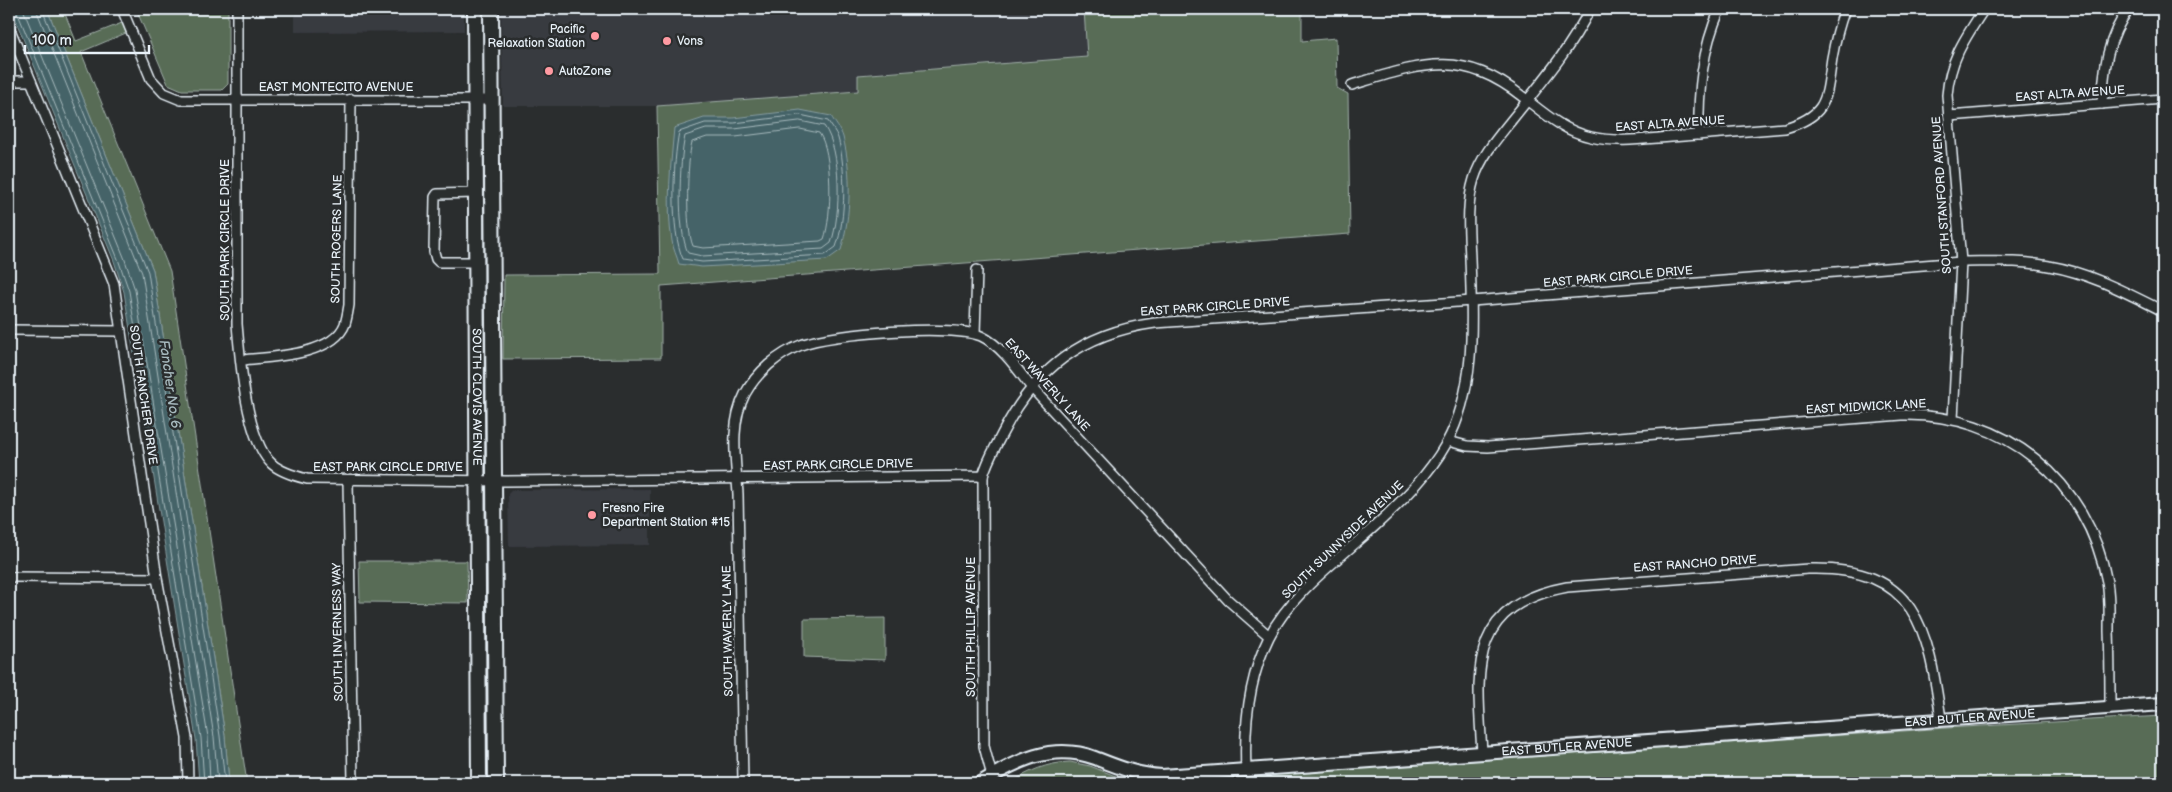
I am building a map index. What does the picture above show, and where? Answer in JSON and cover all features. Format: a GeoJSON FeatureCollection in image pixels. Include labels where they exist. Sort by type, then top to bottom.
{"type":"FeatureCollection","features":[{"type":"Feature","properties":{"kind":"main road","name":"SOUTH CLOVIS AVENUE"},"geometry":{"type":"LineString","coordinates":[[475,9],[479,783]]}},
{"type":"Feature","properties":{"kind":"main road","name":"SOUTH CLOVIS AVENUE"},"geometry":{"type":"LineString","coordinates":[[491,9],[496,783]]}},
{"type":"Feature","properties":{"kind":"street","name":"EAST MONTECITO AVENUE"},"geometry":{"type":"LineString","coordinates":[[122,9],[151,79],[164,93],[181,100],[492,100]]}},
{"type":"Feature","properties":{"kind":"street","name":"SOUTH PARK CIRCLE DRIVE"},"geometry":{"type":"LineString","coordinates":[[237,9],[237,324],[253,430],[260,449],[272,464]]}},
{"type":"Feature","properties":{"kind":"street","name":"SOUTH SUNNYSIDE AVENUE"},"geometry":{"type":"LineString","coordinates":[[1246,770],[1245,751],[1248,714],[1259,661],[1269,636],[1300,594],[1405,499],[1432,467],[1448,441],[1456,423],[1465,386],[1472,341],[1468,219],[1474,178],[1492,145],[1567,49],[1590,9]]}},
{"type":"Feature","properties":{"kind":"street"},"geometry":{"type":"LineString","coordinates":[[1700,135],[1698,108],[1702,63],[1707,42],[1720,9]]}},
{"type":"Feature","properties":{"kind":"street","name":"EAST ALTA AVENUE"},"geometry":{"type":"LineString","coordinates":[[1352,84],[1406,68],[1444,64],[1488,74],[1503,81],[1563,127],[1590,137],[1619,140],[1785,128],[1800,124],[1813,116],[1824,103],[1828,92],[1834,42],[1845,9]]}},
{"type":"Feature","properties":{"kind":"street","name":"SOUTH STANFORD AVENUE"},"geometry":{"type":"LineString","coordinates":[[1953,419],[1961,262],[1947,95],[1952,67],[1962,43],[1984,9]]}},
{"type":"Feature","properties":{"kind":"street"},"geometry":{"type":"LineString","coordinates":[[2102,104],[2104,67],[2112,36],[2129,9]]}},
{"type":"Feature","properties":{"kind":"street","name":"SOUTH FANCHER DRIVE"},"geometry":{"type":"LineString","coordinates":[[9,27],[114,284],[157,578],[188,738],[188,783]]}},
{"type":"Feature","properties":{"kind":"street"},"geometry":{"type":"LineString","coordinates":[[9,81],[31,81]]}},
{"type":"Feature","properties":{"kind":"street","name":"SOUTH ROGERS LANE"},"geometry":{"type":"LineString","coordinates":[[241,360],[296,353],[316,348],[333,339],[345,325],[350,304],[352,99]]}},
{"type":"Feature","properties":{"kind":"street","name":"EAST ALTA AVENUE"},"geometry":{"type":"LineString","coordinates":[[1949,116],[2163,100]]}},
{"type":"Feature","properties":{"kind":"street"},"geometry":{"type":"LineString","coordinates":[[476,193],[437,194],[435,197],[434,252],[439,262],[476,262]]}},
{"type":"Feature","properties":{"kind":"street","name":"EAST PARK CIRCLE DRIVE"},"geometry":{"type":"LineString","coordinates":[[272,464],[291,475],[307,479],[348,481],[983,476],[1012,413],[1032,387],[1052,366],[1086,342],[1131,327],[1961,262],[2006,261],[2051,266],[2106,283],[2163,311]]}},
{"type":"Feature","properties":{"kind":"street"},"geometry":{"type":"LineString","coordinates":[[975,333],[978,270]]}},
{"type":"Feature","properties":{"kind":"street"},"geometry":{"type":"LineString","coordinates":[[9,330],[121,331]]}},
{"type":"Feature","properties":{"kind":"street","name":"EAST WAVERLY LANE"},"geometry":{"type":"LineString","coordinates":[[736,478],[734,439],[740,408],[745,394],[760,372],[784,354],[801,344],[842,335],[952,330],[975,333],[994,344],[1228,600],[1269,636]]}},
{"type":"Feature","properties":{"kind":"street","name":"EAST MIDWICK LANE"},"geometry":{"type":"LineString","coordinates":[[1448,441],[1467,446],[1488,447],[1902,415],[1936,416],[1969,423],[2003,437],[2036,458],[2065,487],[2086,522],[2096,543],[2108,584],[2110,708]]}},
{"type":"Feature","properties":{"kind":"street","name":"SOUTH PHILLIP AVENUE"},"geometry":{"type":"LineString","coordinates":[[983,476],[984,746],[992,776]]}},
{"type":"Feature","properties":{"kind":"street","name":"SOUTH WAVERLY LANE"},"geometry":{"type":"LineString","coordinates":[[736,478],[743,783]]}},
{"type":"Feature","properties":{"kind":"street","name":"SOUTH INVERNESS WAY"},"geometry":{"type":"LineString","coordinates":[[348,481],[353,783]]}},
{"type":"Feature","properties":{"kind":"street","name":"EAST RANCHO DRIVE"},"geometry":{"type":"LineString","coordinates":[[1482,752],[1478,686],[1480,662],[1486,641],[1493,630],[1505,615],[1518,604],[1548,591],[1567,587],[1808,568],[1832,568],[1862,573],[1893,590],[1911,608],[1928,644],[1941,719]]}},
{"type":"Feature","properties":{"kind":"street"},"geometry":{"type":"LineString","coordinates":[[9,577],[157,578]]}},
{"type":"Feature","properties":{"kind":"street","name":"EAST BUTLER AVENUE"},"geometry":{"type":"LineString","coordinates":[[980,783],[1042,753],[1055,751],[1082,754],[1120,769],[1148,776],[2163,704]]}},
{"type":"Feature","properties":{"kind":"shaded area"},"geometry":{"type":"Polygon","coordinates":[[[295,9],[464,9],[464,31],[295,32],[295,9]]]}},
{"type":"Feature","properties":{"kind":"shaded area"},"geometry":{"type":"Polygon","coordinates":[[[501,9],[1084,9],[1088,57],[858,75],[858,91],[657,106],[503,106],[501,9]]]}},
{"type":"Feature","properties":{"kind":"shaded area"},"geometry":{"type":"Polygon","coordinates":[[[650,489],[650,545],[509,546],[508,494],[512,490],[650,489]]]}},
{"type":"Feature","properties":{"kind":"green space"},"geometry":{"type":"Polygon","coordinates":[[[47,9],[63,9],[76,41],[122,23],[126,33],[81,52],[170,271],[247,783],[229,783],[225,736],[153,270],[47,9]]]}},
{"type":"Feature","properties":{"kind":"green space"},"geometry":{"type":"Polygon","coordinates":[[[136,9],[228,9],[228,84],[222,90],[182,90],[168,84],[136,9]]]}},
{"type":"Feature","properties":{"kind":"green space"},"geometry":{"type":"Polygon","coordinates":[[[1084,9],[1302,9],[1302,41],[1336,38],[1337,88],[1348,94],[1350,234],[661,286],[661,358],[503,359],[504,275],[660,274],[657,106],[858,91],[858,75],[1087,57],[1084,9]]]}},
{"type":"Feature","properties":{"kind":"green space"},"geometry":{"type":"Polygon","coordinates":[[[359,561],[467,561],[468,603],[360,602],[359,561]]]}},
{"type":"Feature","properties":{"kind":"green space"},"geometry":{"type":"Polygon","coordinates":[[[885,618],[885,660],[804,657],[804,619],[885,618]]]}},
{"type":"Feature","properties":{"kind":"green space"},"geometry":{"type":"Polygon","coordinates":[[[2163,716],[2163,783],[1151,783],[1946,728],[2163,716]]]}},
{"type":"Feature","properties":{"kind":"green space"},"geometry":{"type":"Polygon","coordinates":[[[1070,762],[1090,766],[1133,783],[1010,783],[1038,768],[1070,762]]]}},
{"type":"Feature","properties":{"kind":"water","name":"Fancher No. 6"},"geometry":{"type":"Polygon","coordinates":[[[11,9],[47,9],[153,270],[225,736],[229,783],[199,783],[196,739],[124,292],[114,261],[11,9]]]}},
{"type":"Feature","properties":{"kind":"water"},"geometry":{"type":"Polygon","coordinates":[[[800,110],[831,116],[843,137],[848,165],[849,194],[847,223],[841,250],[827,260],[702,267],[679,264],[673,244],[669,214],[674,128],[704,118],[733,118],[800,110]]]}},
{"type":"Feature","properties":{"kind":"place","name":"Pacific Relaxation Station"},"geometry":{"type":"Point","coordinates":[595,36]}},
{"type":"Feature","properties":{"kind":"place","name":"Vons"},"geometry":{"type":"Point","coordinates":[667,41]}},
{"type":"Feature","properties":{"kind":"place","name":"AutoZone"},"geometry":{"type":"Point","coordinates":[549,71]}},
{"type":"Feature","properties":{"kind":"place","name":"Fresno Fire Department Station #15"},"geometry":{"type":"Point","coordinates":[592,515]}}]}
